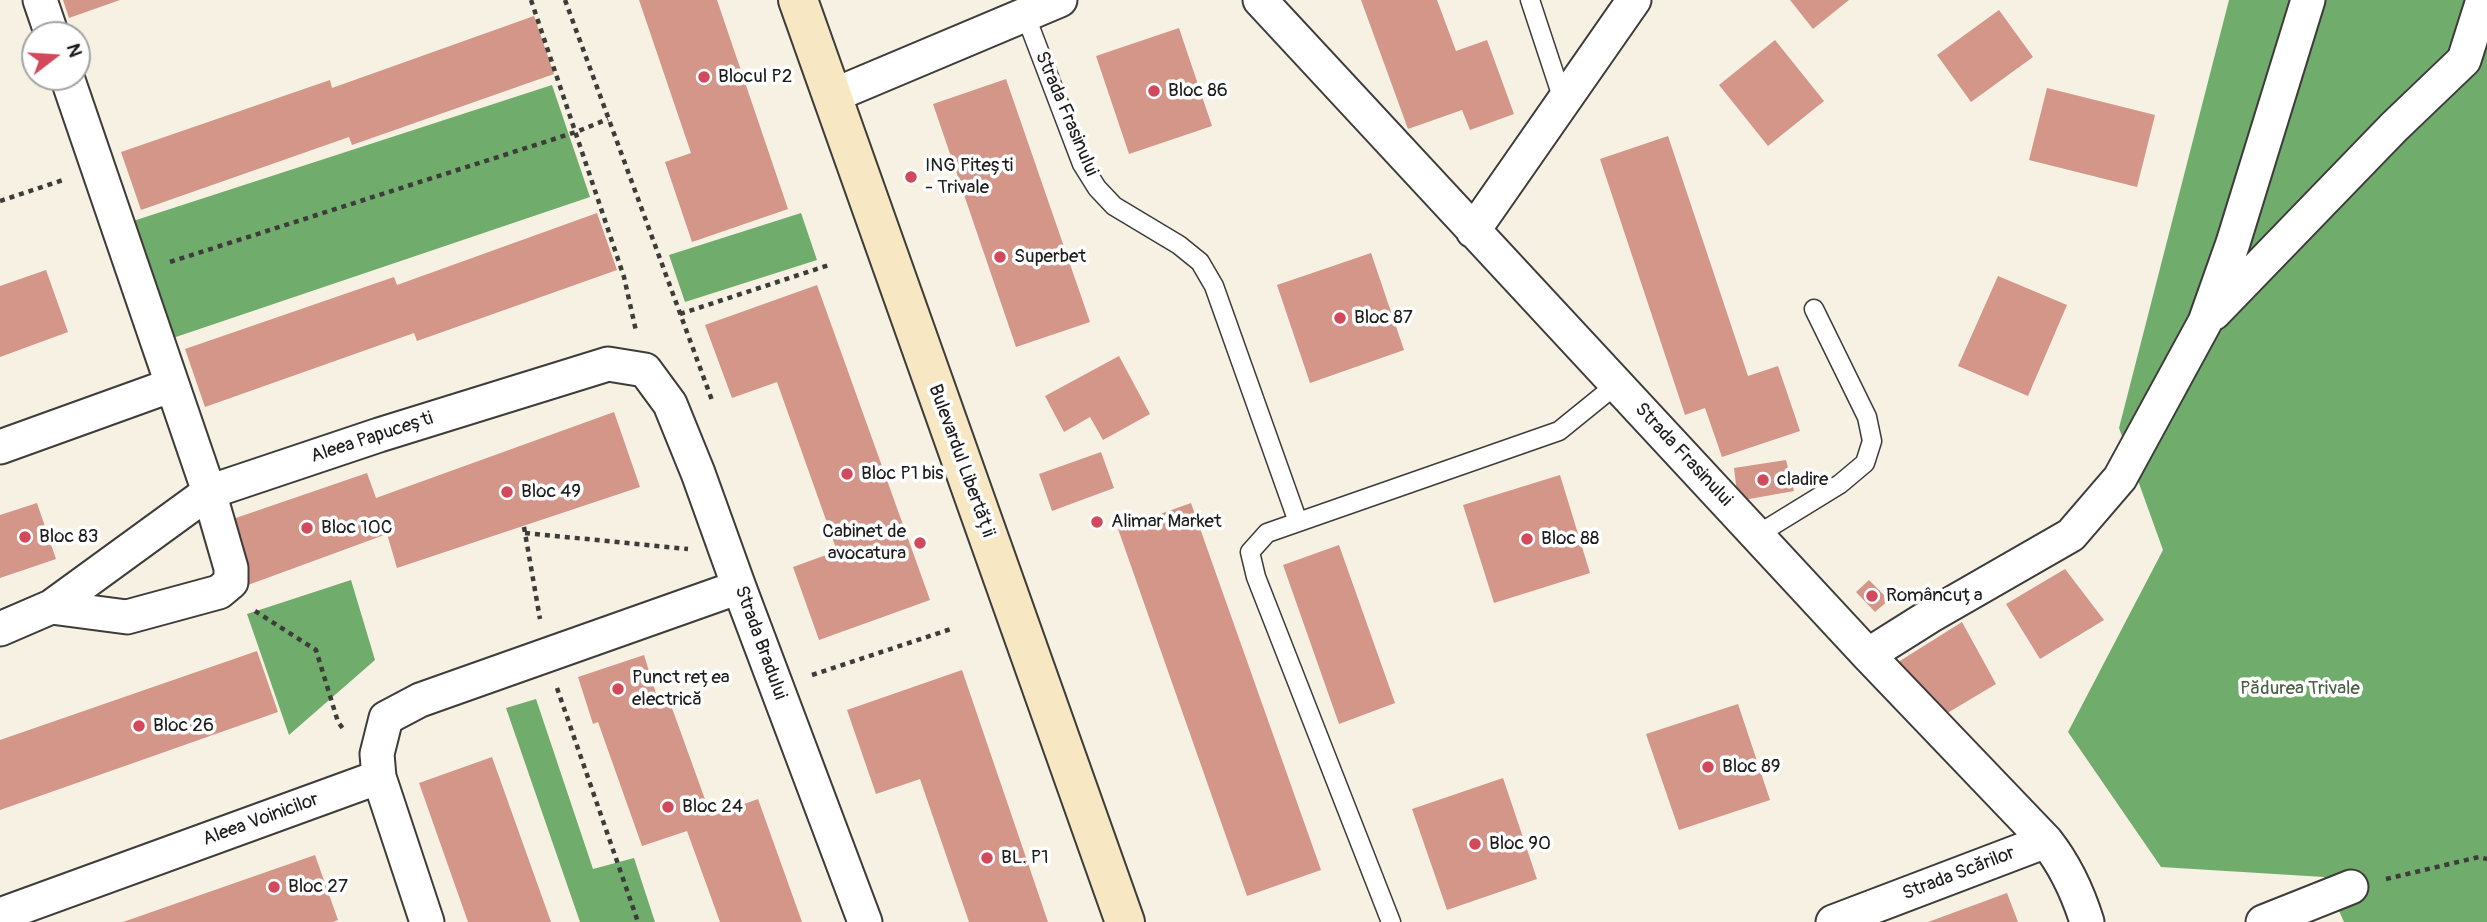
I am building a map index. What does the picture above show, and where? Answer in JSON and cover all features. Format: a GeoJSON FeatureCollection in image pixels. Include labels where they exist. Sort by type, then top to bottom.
{"type":"FeatureCollection","features":[{"type":"Feature","properties":{"kind":"main road","name":"Bulevardul Libertății"},"geometry":{"type":"LineString","coordinates":[[798,0],[1125,922]]}},
{"type":"Feature","properties":{"kind":"street"},"geometry":{"type":"LineString","coordinates":[[40,0],[47,21]]}},
{"type":"Feature","properties":{"kind":"street"},"geometry":{"type":"LineString","coordinates":[[832,96],[1060,0]]}},
{"type":"Feature","properties":{"kind":"street","name":"Strada Frasinului"},"geometry":{"type":"LineString","coordinates":[[1260,0],[1868,655],[2046,841],[2059,858],[2081,902],[2087,922]]}},
{"type":"Feature","properties":{"kind":"street"},"geometry":{"type":"LineString","coordinates":[[1473,231],[1634,0]]}},
{"type":"Feature","properties":{"kind":"street"},"geometry":{"type":"LineString","coordinates":[[1868,655],[2071,535],[2120,478],[2205,322],[2233,243],[2308,0]]}},
{"type":"Feature","properties":{"kind":"street"},"geometry":{"type":"LineString","coordinates":[[2205,322],[2464,60],[2483,0]]}},
{"type":"Feature","properties":{"kind":"street"},"geometry":{"type":"LineString","coordinates":[[51,607],[127,617],[219,592],[231,582],[230,568],[209,492],[72,91]]}},
{"type":"Feature","properties":{"kind":"street","name":"Aleea Papucești"},"geometry":{"type":"LineString","coordinates":[[0,629],[51,607],[209,492],[379,435],[608,364],[645,370]]}},
{"type":"Feature","properties":{"kind":"street","name":"Strada Bradului"},"geometry":{"type":"LineString","coordinates":[[645,370],[670,404],[865,922]]}},
{"type":"Feature","properties":{"kind":"street"},"geometry":{"type":"LineString","coordinates":[[0,447],[172,385]]}},
{"type":"Feature","properties":{"kind":"street"},"geometry":{"type":"LineString","coordinates":[[427,922],[379,777],[377,754],[386,718],[420,700],[738,587]]}},
{"type":"Feature","properties":{"kind":"street","name":"Aleea Voinicilor"},"geometry":{"type":"LineString","coordinates":[[0,915],[379,777]]}},
{"type":"Feature","properties":{"kind":"street","name":"Strada Scărilor"},"geometry":{"type":"LineString","coordinates":[[1833,922],[2046,841]]}},
{"type":"Feature","properties":{"kind":"street"},"geometry":{"type":"LineString","coordinates":[[2263,922],[2351,887]]}},
{"type":"Feature","properties":{"kind":"lane"},"geometry":{"type":"LineString","coordinates":[[1530,0],[1564,103]]}},
{"type":"Feature","properties":{"kind":"lane","name":"Strada Frasinului"},"geometry":{"type":"LineString","coordinates":[[1025,15],[1082,164],[1097,188],[1114,206],[1179,245],[1200,262],[1214,286],[1298,522]]}},
{"type":"Feature","properties":{"kind":"lane"},"geometry":{"type":"LineString","coordinates":[[1758,535],[1840,484],[1865,463],[1872,441],[1867,417],[1814,309]]}},
{"type":"Feature","properties":{"kind":"lane"},"geometry":{"type":"LineString","coordinates":[[1391,922],[1256,577],[1250,552],[1267,533],[1559,431],[1617,384]]}},
{"type":"Feature","properties":{"kind":"path"},"geometry":{"type":"LineString","coordinates":[[531,0],[624,276],[645,370]]}},
{"type":"Feature","properties":{"kind":"path"},"geometry":{"type":"LineString","coordinates":[[565,0],[715,408]]}},
{"type":"Feature","properties":{"kind":"path"},"geometry":{"type":"LineString","coordinates":[[134,274],[576,132],[608,119]]}},
{"type":"Feature","properties":{"kind":"path"},"geometry":{"type":"LineString","coordinates":[[0,201],[98,168]]}},
{"type":"Feature","properties":{"kind":"path"},"geometry":{"type":"LineString","coordinates":[[680,314],[829,265]]}},
{"type":"Feature","properties":{"kind":"path"},"geometry":{"type":"LineString","coordinates":[[638,922],[546,656],[524,530],[728,553]]}},
{"type":"Feature","properties":{"kind":"path"},"geometry":{"type":"LineString","coordinates":[[222,589],[316,650],[338,722]]}},
{"type":"Feature","properties":{"kind":"path"},"geometry":{"type":"LineString","coordinates":[[776,687],[954,628]]}},
{"type":"Feature","properties":{"kind":"path"},"geometry":{"type":"LineString","coordinates":[[808,662],[813,675]]}},
{"type":"Feature","properties":{"kind":"path"},"geometry":{"type":"LineString","coordinates":[[2351,887],[2479,857],[2487,859]]}},
{"type":"Feature","properties":{"kind":"green space","name":"Pădurea Trivale"},"geometry":{"type":"Polygon","coordinates":[[[2229,0],[2487,0],[2487,922],[2344,922],[2324,877],[2161,867],[2068,732],[2163,550],[2119,428],[2229,0]]]}},
{"type":"Feature","properties":{"kind":"green space"},"geometry":{"type":"Polygon","coordinates":[[[552,85],[590,197],[167,340],[127,223],[552,85]]]}},
{"type":"Feature","properties":{"kind":"green space"},"geometry":{"type":"Polygon","coordinates":[[[801,213],[817,260],[685,302],[669,255],[801,213]]]}},
{"type":"Feature","properties":{"kind":"green space"},"geometry":{"type":"Polygon","coordinates":[[[351,580],[375,660],[289,735],[247,614],[351,580]]]}},
{"type":"Feature","properties":{"kind":"green space"},"geometry":{"type":"Polygon","coordinates":[[[536,699],[593,869],[634,858],[655,922],[580,922],[506,708],[536,699]]]}},
{"type":"Feature","properties":{"kind":"building"},"geometry":{"type":"Polygon","coordinates":[[[63,0],[120,0],[69,18],[63,0]]]}},
{"type":"Feature","properties":{"kind":"building","name":"Blocul P2"},"geometry":{"type":"Polygon","coordinates":[[[639,0],[717,0],[788,209],[692,242],[665,162],[691,153],[639,0]]]}},
{"type":"Feature","properties":{"kind":"building"},"geometry":{"type":"Polygon","coordinates":[[[1361,0],[1437,0],[1456,51],[1487,40],[1514,114],[1470,130],[1462,110],[1408,129],[1361,0]]]}},
{"type":"Feature","properties":{"kind":"building"},"geometry":{"type":"Polygon","coordinates":[[[1790,0],[1849,0],[1813,29],[1790,0]]]}},
{"type":"Feature","properties":{"kind":"building"},"geometry":{"type":"Polygon","coordinates":[[[1999,10],[2033,57],[1971,102],[1937,55],[1999,10]]]}},
{"type":"Feature","properties":{"kind":"building"},"geometry":{"type":"Polygon","coordinates":[[[534,16],[554,74],[352,145],[349,137],[141,210],[121,152],[330,80],[332,88],[534,16]]]}},
{"type":"Feature","properties":{"kind":"building","name":"Bloc 86"},"geometry":{"type":"Polygon","coordinates":[[[1179,28],[1212,126],[1129,154],[1096,56],[1179,28]]]}},
{"type":"Feature","properties":{"kind":"building"},"geometry":{"type":"Polygon","coordinates":[[[1775,40],[1824,101],[1768,146],[1719,85],[1775,40]]]}},
{"type":"Feature","properties":{"kind":"building"},"geometry":{"type":"Polygon","coordinates":[[[1006,79],[1090,322],[1016,347],[933,104],[1006,79]]]}},
{"type":"Feature","properties":{"kind":"building"},"geometry":{"type":"Polygon","coordinates":[[[2047,88],[2155,115],[2137,187],[2029,160],[2047,88]]]}},
{"type":"Feature","properties":{"kind":"building"},"geometry":{"type":"Polygon","coordinates":[[[1668,136],[1748,376],[1778,366],[1800,431],[1722,457],[1705,408],[1685,415],[1600,159],[1668,136]]]}},
{"type":"Feature","properties":{"kind":"building"},"geometry":{"type":"Polygon","coordinates":[[[597,213],[617,270],[417,341],[414,333],[205,407],[185,349],[394,277],[397,285],[597,213]]]}},
{"type":"Feature","properties":{"kind":"building","name":"Bloc 87"},"geometry":{"type":"Polygon","coordinates":[[[1371,253],[1404,350],[1310,383],[1277,285],[1371,253]]]}},
{"type":"Feature","properties":{"kind":"building"},"geometry":{"type":"Polygon","coordinates":[[[46,270],[68,332],[0,357],[0,286],[46,270]]]}},
{"type":"Feature","properties":{"kind":"building"},"geometry":{"type":"Polygon","coordinates":[[[1998,276],[2067,305],[2028,396],[1958,366],[1998,276]]]}},
{"type":"Feature","properties":{"kind":"building","name":"Bloc P1 bis"},"geometry":{"type":"Polygon","coordinates":[[[817,285],[930,600],[819,640],[793,567],[837,551],[777,382],[732,398],[705,325],[817,285]]]}},
{"type":"Feature","properties":{"kind":"building"},"geometry":{"type":"Polygon","coordinates":[[[1119,356],[1150,414],[1103,440],[1090,417],[1064,432],[1045,396],[1119,356]]]}},
{"type":"Feature","properties":{"kind":"building","name":"Bloc 49"},"geometry":{"type":"Polygon","coordinates":[[[614,412],[640,487],[397,568],[387,534],[248,585],[227,521],[367,473],[376,498],[614,412]]]}},
{"type":"Feature","properties":{"kind":"building"},"geometry":{"type":"Polygon","coordinates":[[[1101,452],[1114,488],[1052,511],[1039,474],[1101,452]]]}},
{"type":"Feature","properties":{"kind":"building","name":"cladire"},"geometry":{"type":"Polygon","coordinates":[[[1786,460],[1794,491],[1738,501],[1734,468],[1786,460]]]}},
{"type":"Feature","properties":{"kind":"building","name":"Bloc 88"},"geometry":{"type":"Polygon","coordinates":[[[1560,475],[1590,573],[1494,603],[1463,505],[1560,475]]]}},
{"type":"Feature","properties":{"kind":"building","name":"Bloc 83"},"geometry":{"type":"Polygon","coordinates":[[[37,503],[56,559],[0,578],[0,515],[37,503]]]}},
{"type":"Feature","properties":{"kind":"building"},"geometry":{"type":"Polygon","coordinates":[[[1191,503],[1321,870],[1247,896],[1118,529],[1191,503]]]}},
{"type":"Feature","properties":{"kind":"building"},"geometry":{"type":"Polygon","coordinates":[[[1339,545],[1395,703],[1339,724],[1283,565],[1339,545]]]}},
{"type":"Feature","properties":{"kind":"building"},"geometry":{"type":"Polygon","coordinates":[[[2065,569],[2104,620],[2040,659],[2006,604],[2065,569]]]}},
{"type":"Feature","properties":{"kind":"building","name":"Româncuța"},"geometry":{"type":"Polygon","coordinates":[[[1869,580],[1889,600],[1875,612],[1856,592],[1869,580]]]}},
{"type":"Feature","properties":{"kind":"building"},"geometry":{"type":"Polygon","coordinates":[[[1962,622],[1996,684],[1944,715],[1895,664],[1962,622]]]}},
{"type":"Feature","properties":{"kind":"building","name":"Bloc 26"},"geometry":{"type":"Polygon","coordinates":[[[257,651],[278,712],[0,810],[0,740],[257,651]]]}},
{"type":"Feature","properties":{"kind":"building","name":"Bloc 24"},"geometry":{"type":"Polygon","coordinates":[[[644,655],[658,700],[668,697],[711,816],[758,799],[802,922],[720,922],[687,831],[642,846],[598,722],[593,724],[578,677],[644,655]]]}},
{"type":"Feature","properties":{"kind":"building","name":"BL. P1"},"geometry":{"type":"Polygon","coordinates":[[[962,670],[1048,922],[969,922],[920,779],[876,794],[847,710],[962,670]]]}},
{"type":"Feature","properties":{"kind":"building","name":"Bloc 89"},"geometry":{"type":"Polygon","coordinates":[[[1738,704],[1770,800],[1679,830],[1646,734],[1738,704]]]}},
{"type":"Feature","properties":{"kind":"building"},"geometry":{"type":"Polygon","coordinates":[[[492,757],[551,922],[468,922],[419,783],[492,757]]]}},
{"type":"Feature","properties":{"kind":"building","name":"Bloc 90"},"geometry":{"type":"Polygon","coordinates":[[[1503,778],[1537,879],[1447,910],[1412,809],[1503,778]]]}},
{"type":"Feature","properties":{"kind":"building","name":"Bloc 27"},"geometry":{"type":"Polygon","coordinates":[[[315,855],[338,920],[333,922],[123,922],[315,855]]]}},
{"type":"Feature","properties":{"kind":"building"},"geometry":{"type":"Polygon","coordinates":[[[2007,893],[2018,922],[1928,922],[2007,893]]]}},
{"type":"Feature","properties":{"kind":"place","name":"Blocul P2"},"geometry":{"type":"Point","coordinates":[704,77]}},
{"type":"Feature","properties":{"kind":"place","name":"Bloc 86"},"geometry":{"type":"Point","coordinates":[1154,91]}},
{"type":"Feature","properties":{"kind":"place","name":"ING Pitești - Trivale"},"geometry":{"type":"Point","coordinates":[911,177]}},
{"type":"Feature","properties":{"kind":"place","name":"Superbet"},"geometry":{"type":"Point","coordinates":[1000,257]}},
{"type":"Feature","properties":{"kind":"place","name":"Bloc 87"},"geometry":{"type":"Point","coordinates":[1340,318]}},
{"type":"Feature","properties":{"kind":"place","name":"Bloc P1 bis"},"geometry":{"type":"Point","coordinates":[847,474]}},
{"type":"Feature","properties":{"kind":"place","name":"cladire"},"geometry":{"type":"Point","coordinates":[1763,480]}},
{"type":"Feature","properties":{"kind":"place","name":"Bloc 49"},"geometry":{"type":"Point","coordinates":[507,492]}},
{"type":"Feature","properties":{"kind":"place","name":"Alimar Market"},"geometry":{"type":"Point","coordinates":[1097,522]}},
{"type":"Feature","properties":{"kind":"place","name":"Bloc 10C"},"geometry":{"type":"Point","coordinates":[307,528]}},
{"type":"Feature","properties":{"kind":"place","name":"Bloc 83"},"geometry":{"type":"Point","coordinates":[25,537]}},
{"type":"Feature","properties":{"kind":"place","name":"Bloc 88"},"geometry":{"type":"Point","coordinates":[1527,539]}},
{"type":"Feature","properties":{"kind":"place","name":"Cabinet de avocatura"},"geometry":{"type":"Point","coordinates":[920,543]}},
{"type":"Feature","properties":{"kind":"place","name":"Româncuța"},"geometry":{"type":"Point","coordinates":[1872,596]}},
{"type":"Feature","properties":{"kind":"place","name":"Punct rețea electrică"},"geometry":{"type":"Point","coordinates":[618,689]}},
{"type":"Feature","properties":{"kind":"place","name":"Bloc 26"},"geometry":{"type":"Point","coordinates":[139,726]}},
{"type":"Feature","properties":{"kind":"place","name":"Bloc 89"},"geometry":{"type":"Point","coordinates":[1708,767]}},
{"type":"Feature","properties":{"kind":"place","name":"Bloc 24"},"geometry":{"type":"Point","coordinates":[668,807]}},
{"type":"Feature","properties":{"kind":"place","name":"Bloc 90"},"geometry":{"type":"Point","coordinates":[1475,844]}},
{"type":"Feature","properties":{"kind":"place","name":"BL. P1"},"geometry":{"type":"Point","coordinates":[987,858]}},
{"type":"Feature","properties":{"kind":"place","name":"Bloc 27"},"geometry":{"type":"Point","coordinates":[274,887]}}]}
